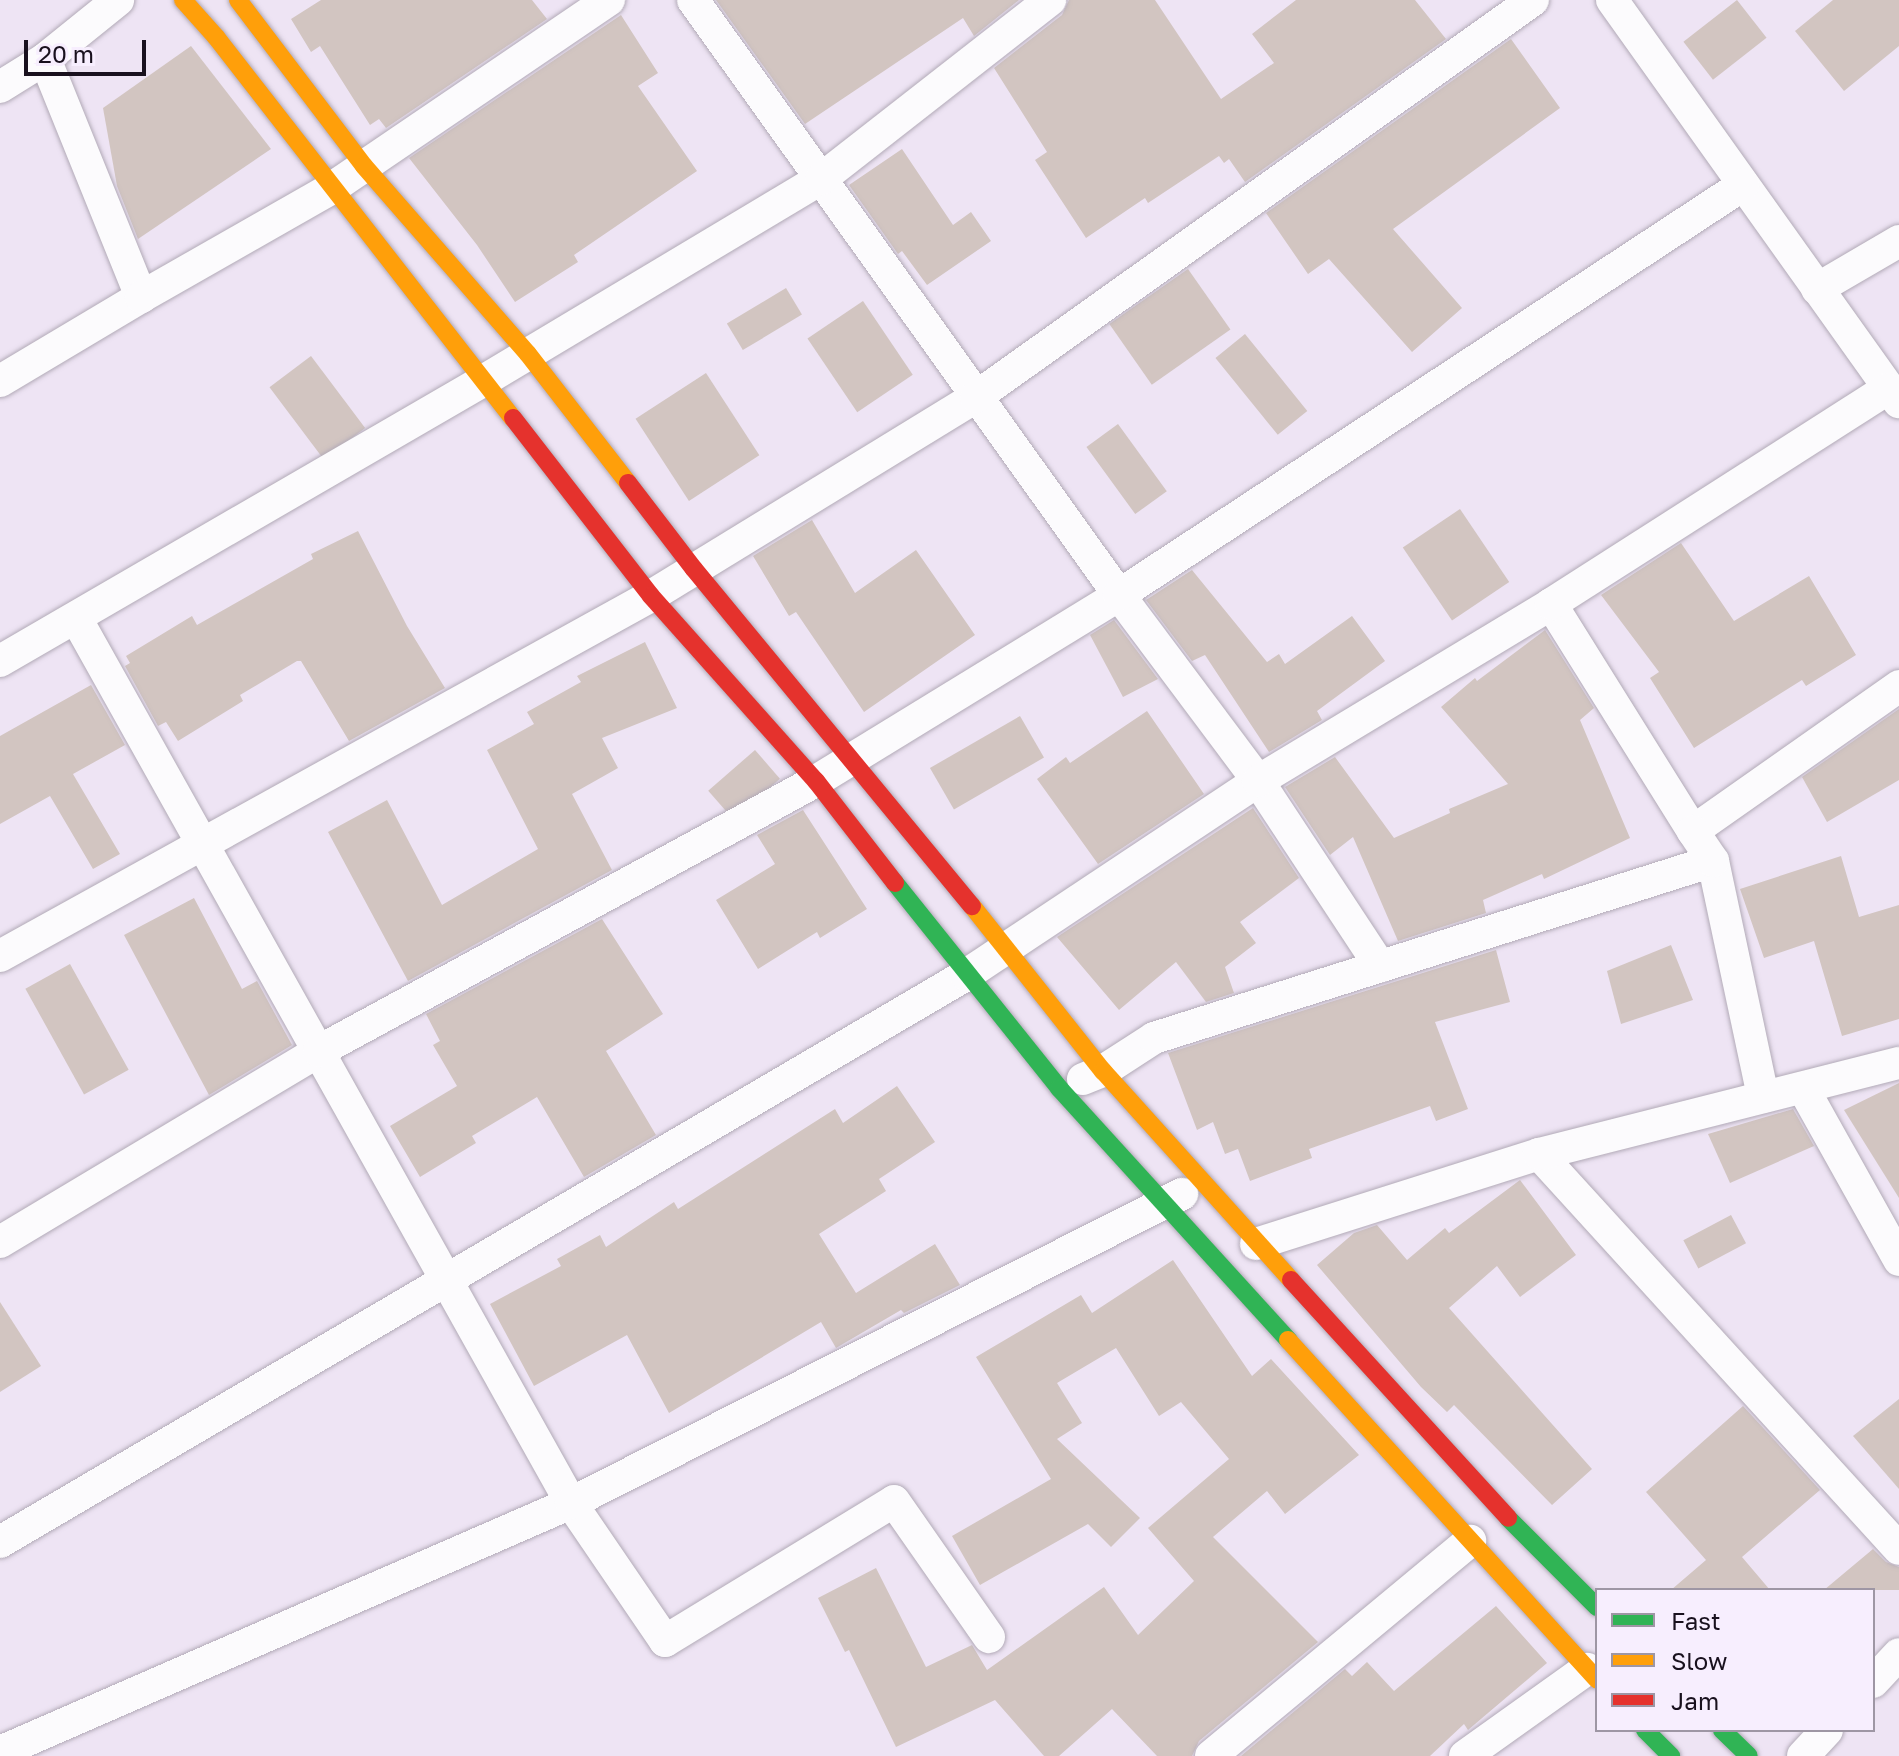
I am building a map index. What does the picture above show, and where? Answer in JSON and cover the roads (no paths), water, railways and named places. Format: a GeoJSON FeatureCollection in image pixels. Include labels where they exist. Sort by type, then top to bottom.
{"type":"FeatureCollection","features":[{"type":"Feature","properties":{"kind":"main road"},"geometry":{"type":"LineString","coordinates":[[183,0],[216,37],[651,596],[816,781],[966,975],[1059,1088],[1592,1675]]}},
{"type":"Feature","properties":{"kind":"main road"},"geometry":{"type":"LineString","coordinates":[[238,0],[364,166],[528,354],[694,569],[1007,948],[1103,1071],[1490,1501],[1595,1605]]}},
{"type":"Feature","properties":{"kind":"main road"},"geometry":{"type":"LineString","coordinates":[[1647,1732],[1671,1756]]}},
{"type":"Feature","properties":{"kind":"main road"},"geometry":{"type":"LineString","coordinates":[[1724,1732],[1749,1756]]}},
{"type":"Feature","properties":{"kind":"street"},"geometry":{"type":"LineString","coordinates":[[0,87],[45,59],[118,0]]}},
{"type":"Feature","properties":{"kind":"street"},"geometry":{"type":"LineString","coordinates":[[0,381],[332,188],[609,0]]}},
{"type":"Feature","properties":{"kind":"street"},"geometry":{"type":"LineString","coordinates":[[693,0],[1119,595],[1258,781],[1380,966]]}},
{"type":"Feature","properties":{"kind":"street"},"geometry":{"type":"LineString","coordinates":[[0,661],[483,381],[821,179],[1050,0]]}},
{"type":"Feature","properties":{"kind":"street"},"geometry":{"type":"LineString","coordinates":[[0,956],[651,596],[976,397],[1533,0]]}},
{"type":"Feature","properties":{"kind":"street"},"geometry":{"type":"LineString","coordinates":[[0,1542],[445,1278],[966,975],[1258,781],[1893,395],[1612,0]]}},
{"type":"Feature","properties":{"kind":"street"},"geometry":{"type":"LineString","coordinates":[[45,59],[141,297]]}},
{"type":"Feature","properties":{"kind":"street"},"geometry":{"type":"LineString","coordinates":[[0,1242],[319,1051],[816,781],[1119,595],[1743,185]]}},
{"type":"Feature","properties":{"kind":"street"},"geometry":{"type":"LineString","coordinates":[[1817,289],[1899,241]]}},
{"type":"Feature","properties":{"kind":"street"},"geometry":{"type":"LineString","coordinates":[[1551,604],[1713,861],[1763,1097]]}},
{"type":"Feature","properties":{"kind":"street"},"geometry":{"type":"LineString","coordinates":[[76,618],[571,1503],[665,1641],[894,1501],[989,1637]]}},
{"type":"Feature","properties":{"kind":"street"},"geometry":{"type":"LineString","coordinates":[[1693,831],[1899,686]]}},
{"type":"Feature","properties":{"kind":"street"},"geometry":{"type":"LineString","coordinates":[[1059,1088],[1103,1071],[1154,1038],[1713,861]]}},
{"type":"Feature","properties":{"kind":"street"},"geometry":{"type":"LineString","coordinates":[[1256,1244],[1539,1154],[1899,1063]]}},
{"type":"Feature","properties":{"kind":"street"},"geometry":{"type":"LineString","coordinates":[[1803,1088],[1899,1260]]}},
{"type":"Feature","properties":{"kind":"street"},"geometry":{"type":"LineString","coordinates":[[1539,1154],[1899,1549]]}},
{"type":"Feature","properties":{"kind":"street"},"geometry":{"type":"LineString","coordinates":[[0,1752],[571,1503],[1161,1202],[1204,1185]]}},
{"type":"Feature","properties":{"kind":"street"},"geometry":{"type":"LineString","coordinates":[[1211,1756],[1470,1541]]}},
{"type":"Feature","properties":{"kind":"street"},"geometry":{"type":"LineString","coordinates":[[1875,1680],[1899,1654]]}},
{"type":"Feature","properties":{"kind":"street"},"geometry":{"type":"LineString","coordinates":[[1465,1756],[1592,1675]]}},
{"type":"Feature","properties":{"kind":"street"},"geometry":{"type":"LineString","coordinates":[[1803,1756],[1825,1732]]}}]}
